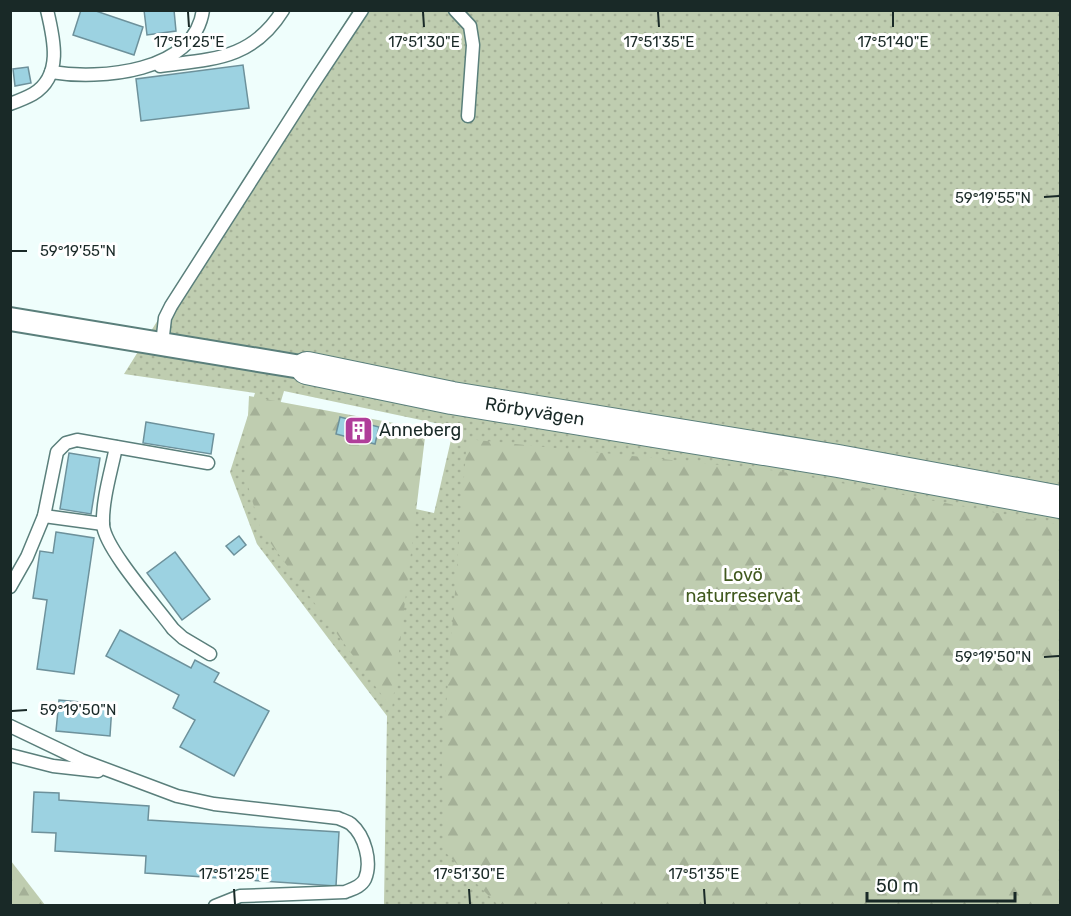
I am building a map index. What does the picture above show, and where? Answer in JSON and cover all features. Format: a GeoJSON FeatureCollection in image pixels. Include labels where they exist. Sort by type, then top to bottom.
{"type":"FeatureCollection","features":[{"type":"Feature","properties":{"kind":"street","name":"Rörbyvägen"},"geometry":{"type":"LineString","coordinates":[[10,319],[307,368],[452,398],[838,461],[1060,502]]}},
{"type":"Feature","properties":{"kind":"lane"},"geometry":{"type":"LineString","coordinates":[[10,104],[34,94],[45,83],[51,72],[55,48],[47,10]]}},
{"type":"Feature","properties":{"kind":"lane"},"geometry":{"type":"LineString","coordinates":[[138,69],[167,60],[182,50],[196,33],[203,10]]}},
{"type":"Feature","properties":{"kind":"lane"},"geometry":{"type":"LineString","coordinates":[[51,72],[70,75],[94,74],[217,58],[242,49],[262,37],[283,10]]}},
{"type":"Feature","properties":{"kind":"lane"},"geometry":{"type":"LineString","coordinates":[[162,344],[165,318],[171,306],[304,96],[362,10]]}},
{"type":"Feature","properties":{"kind":"lane"},"geometry":{"type":"LineString","coordinates":[[455,10],[470,26],[473,45],[468,116]]}},
{"type":"Feature","properties":{"kind":"lane"},"geometry":{"type":"LineString","coordinates":[[10,587],[27,556],[44,516],[57,452],[66,443],[77,440],[208,463]]}},
{"type":"Feature","properties":{"kind":"lane"},"geometry":{"type":"LineString","coordinates":[[116,447],[105,504],[103,524],[105,534],[116,554],[173,629],[210,654]]}},
{"type":"Feature","properties":{"kind":"lane"},"geometry":{"type":"LineString","coordinates":[[44,516],[103,524]]}},
{"type":"Feature","properties":{"kind":"lane"},"geometry":{"type":"LineString","coordinates":[[10,726],[81,760],[177,796],[338,818],[351,824],[366,849],[368,862],[364,880],[357,887],[345,892],[240,896],[224,900],[215,906]]}},
{"type":"Feature","properties":{"kind":"lane"},"geometry":{"type":"LineString","coordinates":[[10,755],[53,766],[113,773]]}},
{"type":"Feature","properties":{"kind":"green space","name":"Lovö naturreservat"},"geometry":{"type":"Polygon","coordinates":[[[352,11],[1060,11],[1060,905],[384,905],[387,716],[257,544],[230,472],[255,393],[124,374],[352,11]],[[284,391],[259,475],[434,513],[454,427],[284,391]]]}},
{"type":"Feature","properties":{"kind":"green space"},"geometry":{"type":"Polygon","coordinates":[[[249,396],[426,429],[392,709],[261,530],[245,476],[249,396]]]}},
{"type":"Feature","properties":{"kind":"green space"},"geometry":{"type":"Polygon","coordinates":[[[467,439],[778,471],[1060,525],[1060,905],[498,905],[444,851],[442,758],[467,439]]]}},
{"type":"Feature","properties":{"kind":"green space"},"geometry":{"type":"Polygon","coordinates":[[[11,861],[45,905],[11,905],[11,861]]]}},
{"type":"Feature","properties":{"kind":"building"},"geometry":{"type":"Polygon","coordinates":[[[81,10],[93,10],[143,27],[134,55],[73,35],[81,10]]]}},
{"type":"Feature","properties":{"kind":"building"},"geometry":{"type":"Polygon","coordinates":[[[144,10],[174,10],[176,31],[147,35],[144,10]]]}},
{"type":"Feature","properties":{"kind":"building"},"geometry":{"type":"Polygon","coordinates":[[[243,65],[249,108],[141,121],[136,79],[243,65]]]}},
{"type":"Feature","properties":{"kind":"building"},"geometry":{"type":"Polygon","coordinates":[[[28,67],[31,83],[15,86],[13,69],[28,67]]]}},
{"type":"Feature","properties":{"kind":"building","name":"Anneberg"},"geometry":{"type":"Polygon","coordinates":[[[340,417],[379,427],[375,444],[336,434],[340,417]]]}},
{"type":"Feature","properties":{"kind":"building"},"geometry":{"type":"Polygon","coordinates":[[[146,422],[214,434],[211,454],[143,443],[146,422]]]}},
{"type":"Feature","properties":{"kind":"building"},"geometry":{"type":"Polygon","coordinates":[[[69,453],[100,458],[91,514],[60,509],[69,453]]]}},
{"type":"Feature","properties":{"kind":"building"},"geometry":{"type":"Polygon","coordinates":[[[56,532],[94,538],[74,674],[37,669],[47,600],[33,598],[40,551],[53,553],[56,532]]]}},
{"type":"Feature","properties":{"kind":"building"},"geometry":{"type":"Polygon","coordinates":[[[239,536],[246,545],[234,555],[226,546],[239,536]]]}},
{"type":"Feature","properties":{"kind":"building"},"geometry":{"type":"Polygon","coordinates":[[[175,552],[210,599],[182,620],[147,573],[175,552]]]}},
{"type":"Feature","properties":{"kind":"building"},"geometry":{"type":"Polygon","coordinates":[[[120,630],[191,668],[195,660],[219,673],[214,682],[269,711],[234,776],[180,747],[195,720],[173,708],[179,695],[106,656],[120,630]]]}},
{"type":"Feature","properties":{"kind":"building"},"geometry":{"type":"Polygon","coordinates":[[[59,700],[112,705],[110,736],[56,731],[59,700]]]}},
{"type":"Feature","properties":{"kind":"building"},"geometry":{"type":"Polygon","coordinates":[[[34,792],[59,793],[59,800],[149,806],[148,820],[339,832],[336,886],[145,873],[146,856],[55,851],[56,833],[32,832],[34,792]]]}},
{"type":"Feature","properties":{"kind":"place","name":"Anneberg"},"geometry":{"type":"Point","coordinates":[358,430]}}]}
